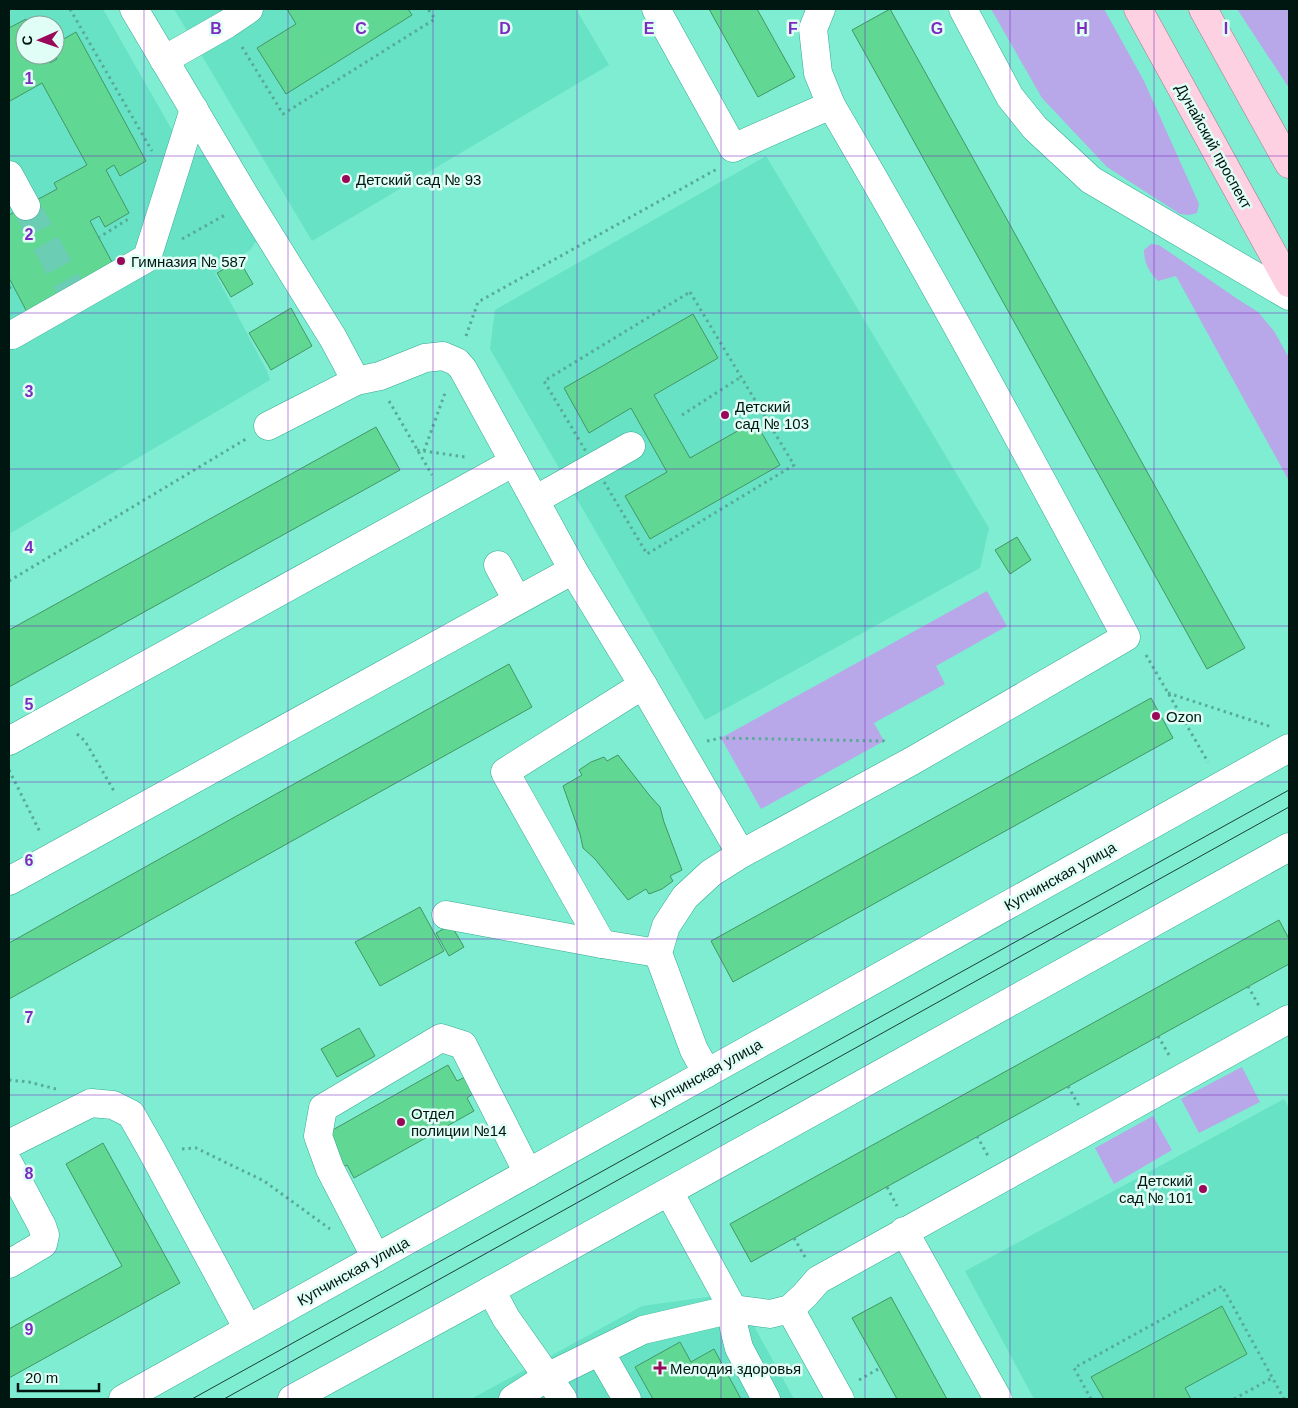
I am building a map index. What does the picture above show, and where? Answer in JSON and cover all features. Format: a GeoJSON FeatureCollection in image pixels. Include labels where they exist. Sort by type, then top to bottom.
{"type":"FeatureCollection","features":[{"type":"Feature","properties":{"kind":"main road","name":"Дунайский проспект"},"geometry":{"type":"LineString","coordinates":[[1138,9],[1289,283]]}},
{"type":"Feature","properties":{"kind":"main road"},"geometry":{"type":"LineString","coordinates":[[1203,9],[1289,164]]}},
{"type":"Feature","properties":{"kind":"street"},"geometry":{"type":"LineString","coordinates":[[134,9],[248,201],[333,338],[366,379]]}},
{"type":"Feature","properties":{"kind":"street"},"geometry":{"type":"LineString","coordinates":[[656,9],[733,148],[831,105]]}},
{"type":"Feature","properties":{"kind":"street"},"geometry":{"type":"LineString","coordinates":[[707,1073],[694,1050],[658,953],[666,926],[685,897],[711,873],[740,854],[912,761],[1126,637],[1018,434],[897,216],[831,105],[818,73],[813,30],[821,9]]}},
{"type":"Feature","properties":{"kind":"street"},"geometry":{"type":"LineString","coordinates":[[963,9],[1010,97],[1035,128],[1091,180],[1289,296]]}},
{"type":"Feature","properties":{"kind":"street"},"geometry":{"type":"LineString","coordinates":[[164,60],[238,16]]}},
{"type":"Feature","properties":{"kind":"street"},"geometry":{"type":"LineString","coordinates":[[9,334],[12,335],[72,294],[146,258],[194,109]]}},
{"type":"Feature","properties":{"kind":"street"},"geometry":{"type":"LineString","coordinates":[[9,175],[26,206]]}},
{"type":"Feature","properties":{"kind":"street"},"geometry":{"type":"LineString","coordinates":[[268,426],[366,379],[425,358],[443,356],[457,362],[463,369],[573,570],[680,748],[740,854]]}},
{"type":"Feature","properties":{"kind":"street"},"geometry":{"type":"LineString","coordinates":[[535,500],[631,446]]}},
{"type":"Feature","properties":{"kind":"street"},"geometry":{"type":"LineString","coordinates":[[9,741],[514,462]]}},
{"type":"Feature","properties":{"kind":"street"},"geometry":{"type":"LineString","coordinates":[[498,564],[517,600]]}},
{"type":"Feature","properties":{"kind":"street"},"geometry":{"type":"LineString","coordinates":[[9,881],[573,570]]}},
{"type":"Feature","properties":{"kind":"street"},"geometry":{"type":"LineString","coordinates":[[602,944],[505,772],[643,686]]}},
{"type":"Feature","properties":{"kind":"street","name":"Купчинская улица"},"geometry":{"type":"LineString","coordinates":[[123,1399],[707,1073],[1281,737]]}},
{"type":"Feature","properties":{"kind":"street"},"geometry":{"type":"LineString","coordinates":[[309,1395],[491,1290],[1289,846]]}},
{"type":"Feature","properties":{"kind":"street"},"geometry":{"type":"LineString","coordinates":[[446,915],[658,953]]}},
{"type":"Feature","properties":{"kind":"street"},"geometry":{"type":"LineString","coordinates":[[513,1399],[547,1377],[643,1330],[733,1309],[770,1314],[790,1309],[818,1280],[1289,1019]]}},
{"type":"Feature","properties":{"kind":"street"},"geometry":{"type":"LineString","coordinates":[[376,1258],[330,1169],[318,1136],[323,1108],[441,1038],[463,1045],[528,1173]]}},
{"type":"Feature","properties":{"kind":"street"},"geometry":{"type":"LineString","coordinates":[[9,1144],[91,1103],[113,1105],[131,1114],[248,1329]]}},
{"type":"Feature","properties":{"kind":"street"},"geometry":{"type":"LineString","coordinates":[[9,1164],[45,1235],[43,1244],[9,1264]]}},
{"type":"Feature","properties":{"kind":"street"},"geometry":{"type":"LineString","coordinates":[[669,1192],[733,1309],[734,1328],[739,1348],[766,1399]]}},
{"type":"Feature","properties":{"kind":"street"},"geometry":{"type":"LineString","coordinates":[[904,1231],[998,1399]]}},
{"type":"Feature","properties":{"kind":"street"},"geometry":{"type":"LineString","coordinates":[[491,1290],[506,1318],[564,1399]]}},
{"type":"Feature","properties":{"kind":"street"},"geometry":{"type":"LineString","coordinates":[[790,1309],[840,1399]]}},
{"type":"Feature","properties":{"kind":"street"},"geometry":{"type":"LineString","coordinates":[[600,1352],[627,1399]]}},
{"type":"Feature","properties":{"kind":"path"},"geometry":{"type":"LineString","coordinates":[[70,9],[157,159],[175,167]]}},
{"type":"Feature","properties":{"kind":"path"},"geometry":{"type":"LineString","coordinates":[[238,16],[283,114],[435,19],[428,9]]}},
{"type":"Feature","properties":{"kind":"path"},"geometry":{"type":"LineString","coordinates":[[424,451],[478,302],[727,163],[733,148]]}},
{"type":"Feature","properties":{"kind":"path"},"geometry":{"type":"LineString","coordinates":[[146,258],[248,201]]}},
{"type":"Feature","properties":{"kind":"path"},"geometry":{"type":"LineString","coordinates":[[9,288],[13,286]]}},
{"type":"Feature","properties":{"kind":"path"},"geometry":{"type":"LineString","coordinates":[[690,292],[741,377],[794,465],[647,554],[544,381],[690,292]]}},
{"type":"Feature","properties":{"kind":"path"},"geometry":{"type":"LineString","coordinates":[[682,415],[741,377]]}},
{"type":"Feature","properties":{"kind":"path"},"geometry":{"type":"LineString","coordinates":[[366,379],[446,500]]}},
{"type":"Feature","properties":{"kind":"path"},"geometry":{"type":"LineString","coordinates":[[9,581],[268,426]]}},
{"type":"Feature","properties":{"kind":"path"},"geometry":{"type":"LineString","coordinates":[[1126,637],[1140,645],[1209,764]]}},
{"type":"Feature","properties":{"kind":"path"},"geometry":{"type":"LineString","coordinates":[[1168,693],[1281,737]]}},
{"type":"Feature","properties":{"kind":"path"},"geometry":{"type":"LineString","coordinates":[[56,715],[85,741],[128,816]]}},
{"type":"Feature","properties":{"kind":"path"},"geometry":{"type":"LineString","coordinates":[[680,748],[721,738],[884,741],[912,761]]}},
{"type":"Feature","properties":{"kind":"path"},"geometry":{"type":"LineString","coordinates":[[9,770],[52,858]]}},
{"type":"Feature","properties":{"kind":"path"},"geometry":{"type":"LineString","coordinates":[[9,1080],[29,1082],[56,1089],[91,1103]]}},
{"type":"Feature","properties":{"kind":"path"},"geometry":{"type":"LineString","coordinates":[[152,1151],[196,1148],[264,1181],[328,1229],[337,1232]]}},
{"type":"Feature","properties":{"kind":"path"},"geometry":{"type":"LineString","coordinates":[[1091,1399],[1074,1368],[1222,1286],[1284,1399]]}},
{"type":"Feature","properties":{"kind":"path"},"geometry":{"type":"LineString","coordinates":[[1234,1399],[1272,1378]]}},
{"type":"Feature","properties":{"kind":"shaded area","name":"Гимназия № 587"},"geometry":{"type":"Polygon","coordinates":[[[9,9],[103,9],[188,158],[205,155],[236,209],[257,240],[250,250],[215,273],[270,380],[9,534],[9,9]]]}},
{"type":"Feature","properties":{"kind":"shaded area","name":"Детский сад № 93"},"geometry":{"type":"Polygon","coordinates":[[[174,9],[576,9],[609,65],[312,241],[174,9]]]}},
{"type":"Feature","properties":{"kind":"shaded area"},"geometry":{"type":"Polygon","coordinates":[[[991,9],[1104,9],[1144,81],[1199,204],[1197,213],[1189,215],[1180,214],[1107,167],[1042,98],[991,9]]]}},
{"type":"Feature","properties":{"kind":"shaded area"},"geometry":{"type":"Polygon","coordinates":[[[1237,9],[1289,9],[1289,88],[1241,15],[1237,9]]]}},
{"type":"Feature","properties":{"kind":"shaded area","name":"Детский сад № 103"},"geometry":{"type":"Polygon","coordinates":[[[766,156],[989,528],[980,568],[705,720],[490,349],[495,310],[766,156]]]}},
{"type":"Feature","properties":{"kind":"shaded area"},"geometry":{"type":"Polygon","coordinates":[[[1151,244],[1159,245],[1258,312],[1274,331],[1289,358],[1289,481],[1176,276],[1158,281],[1150,271],[1146,263],[1144,250],[1151,244]]]}},
{"type":"Feature","properties":{"kind":"shaded area"},"geometry":{"type":"Polygon","coordinates":[[[987,591],[1007,626],[936,666],[945,684],[874,723],[884,741],[761,809],[721,738],[987,591]]]}},
{"type":"Feature","properties":{"kind":"shaded area"},"geometry":{"type":"Polygon","coordinates":[[[1242,1067],[1260,1102],[1199,1133],[1181,1099],[1242,1067]]]}},
{"type":"Feature","properties":{"kind":"shaded area","name":"Детский сад № 101"},"geometry":{"type":"Polygon","coordinates":[[[1284,1099],[1289,1108],[1289,1399],[1034,1399],[965,1271],[1284,1099]]]}},
{"type":"Feature","properties":{"kind":"shaded area"},"geometry":{"type":"Polygon","coordinates":[[[1153,1116],[1172,1150],[1114,1184],[1095,1148],[1153,1116]]]}},
{"type":"Feature","properties":{"kind":"shaded area"},"geometry":{"type":"Polygon","coordinates":[[[736,1293],[794,1399],[471,1399],[642,1306],[736,1293]]]}},
{"type":"Feature","properties":{"kind":"building"},"geometry":{"type":"Polygon","coordinates":[[[287,9],[408,9],[412,15],[286,94],[257,48],[296,24],[287,9]]]}},
{"type":"Feature","properties":{"kind":"building"},"geometry":{"type":"Polygon","coordinates":[[[709,9],[757,9],[795,77],[758,97],[709,9]]]}},
{"type":"Feature","properties":{"kind":"building"},"geometry":{"type":"Polygon","coordinates":[[[890,9],[1245,648],[1207,669],[852,30],[890,9]]]}},
{"type":"Feature","properties":{"kind":"building"},"geometry":{"type":"Polygon","coordinates":[[[15,25],[15,65],[65,65],[65,38],[76,32],[146,161],[120,176],[114,165],[106,170],[129,213],[105,227],[99,216],[90,221],[113,264],[27,312],[9,278],[9,215],[57,189],[54,183],[87,165],[42,83],[10,101],[9,28],[15,25]]]}},
{"type":"Feature","properties":{"kind":"building"},"geometry":{"type":"Polygon","coordinates":[[[239,260],[253,284],[231,297],[217,273],[239,260]]]}},
{"type":"Feature","properties":{"kind":"building"},"geometry":{"type":"Polygon","coordinates":[[[291,308],[312,346],[271,370],[249,333],[291,308]]]}},
{"type":"Feature","properties":{"kind":"building"},"geometry":{"type":"Polygon","coordinates":[[[693,314],[718,358],[654,395],[690,458],[755,421],[780,465],[650,539],[625,496],[667,472],[631,408],[589,433],[564,388],[693,314]]]}},
{"type":"Feature","properties":{"kind":"building"},"geometry":{"type":"Polygon","coordinates":[[[376,427],[400,470],[9,687],[9,630],[376,427]]]}},
{"type":"Feature","properties":{"kind":"building"},"geometry":{"type":"Polygon","coordinates":[[[1017,537],[1031,560],[1010,574],[995,550],[1017,537]]]}},
{"type":"Feature","properties":{"kind":"building"},"geometry":{"type":"Polygon","coordinates":[[[509,664],[532,707],[9,999],[9,943],[509,664]]]}},
{"type":"Feature","properties":{"kind":"building"},"geometry":{"type":"Polygon","coordinates":[[[1151,698],[1173,738],[733,982],[711,941],[1151,698]]]}},
{"type":"Feature","properties":{"kind":"building"},"geometry":{"type":"Polygon","coordinates":[[[618,755],[660,807],[682,870],[670,876],[673,881],[662,889],[649,894],[646,889],[628,900],[595,859],[583,848],[563,786],[582,775],[579,770],[591,762],[604,757],[607,761],[618,755]]]}},
{"type":"Feature","properties":{"kind":"building"},"geometry":{"type":"Polygon","coordinates":[[[420,907],[444,951],[380,986],[355,942],[420,907]]]}},
{"type":"Feature","properties":{"kind":"building"},"geometry":{"type":"Polygon","coordinates":[[[1279,920],[1289,939],[1289,964],[751,1262],[730,1224],[1279,920]]]}},
{"type":"Feature","properties":{"kind":"building"},"geometry":{"type":"Polygon","coordinates":[[[451,925],[464,947],[449,956],[436,933],[451,925]]]}},
{"type":"Feature","properties":{"kind":"building"},"geometry":{"type":"Polygon","coordinates":[[[359,1028],[375,1056],[337,1077],[321,1049],[359,1028]]]}},
{"type":"Feature","properties":{"kind":"building","name":"Отдел полиции №14"},"geometry":{"type":"Polygon","coordinates":[[[448,1065],[457,1081],[465,1077],[474,1093],[467,1098],[474,1111],[354,1178],[347,1165],[340,1169],[331,1151],[337,1147],[329,1132],[448,1065]]]}},
{"type":"Feature","properties":{"kind":"building"},"geometry":{"type":"Polygon","coordinates":[[[103,1143],[180,1283],[9,1378],[9,1329],[122,1266],[66,1164],[103,1143]]]}},
{"type":"Feature","properties":{"kind":"building"},"geometry":{"type":"Polygon","coordinates":[[[891,1297],[947,1399],[897,1399],[852,1318],[891,1297]]]}},
{"type":"Feature","properties":{"kind":"building"},"geometry":{"type":"Polygon","coordinates":[[[1222,1306],[1247,1354],[1185,1388],[1191,1399],[1104,1399],[1091,1377],[1222,1306]]]}},
{"type":"Feature","properties":{"kind":"building"},"geometry":{"type":"Polygon","coordinates":[[[680,1342],[691,1362],[714,1349],[741,1399],[653,1399],[635,1367],[680,1342]]]}},
{"type":"Feature","properties":{"kind":"tunnel"},"geometry":{"type":"LineString","coordinates":[[26,206],[70,288]]}},
{"type":"Feature","properties":{"kind":"tram line"},"geometry":{"type":"LineString","coordinates":[[192,1399],[1289,790]]}},
{"type":"Feature","properties":{"kind":"tram line"},"geometry":{"type":"LineString","coordinates":[[224,1399],[1289,807]]}},
{"type":"Feature","properties":{"kind":"place","name":"Детский сад № 93"},"geometry":{"type":"Point","coordinates":[346,179]}},
{"type":"Feature","properties":{"kind":"place","name":"Гимназия № 587"},"geometry":{"type":"Point","coordinates":[121,261]}},
{"type":"Feature","properties":{"kind":"place","name":"Детский сад № 103"},"geometry":{"type":"Point","coordinates":[725,415]}},
{"type":"Feature","properties":{"kind":"place","name":"Ozon"},"geometry":{"type":"Point","coordinates":[1156,716]}},
{"type":"Feature","properties":{"kind":"place","name":"Отдел полиции №14"},"geometry":{"type":"Point","coordinates":[401,1122]}},
{"type":"Feature","properties":{"kind":"place","name":"Детский сад № 101"},"geometry":{"type":"Point","coordinates":[1203,1189]}},
{"type":"Feature","properties":{"kind":"place","name":"Мелодия здоровья"},"geometry":{"type":"Point","coordinates":[660,1368]}}]}
